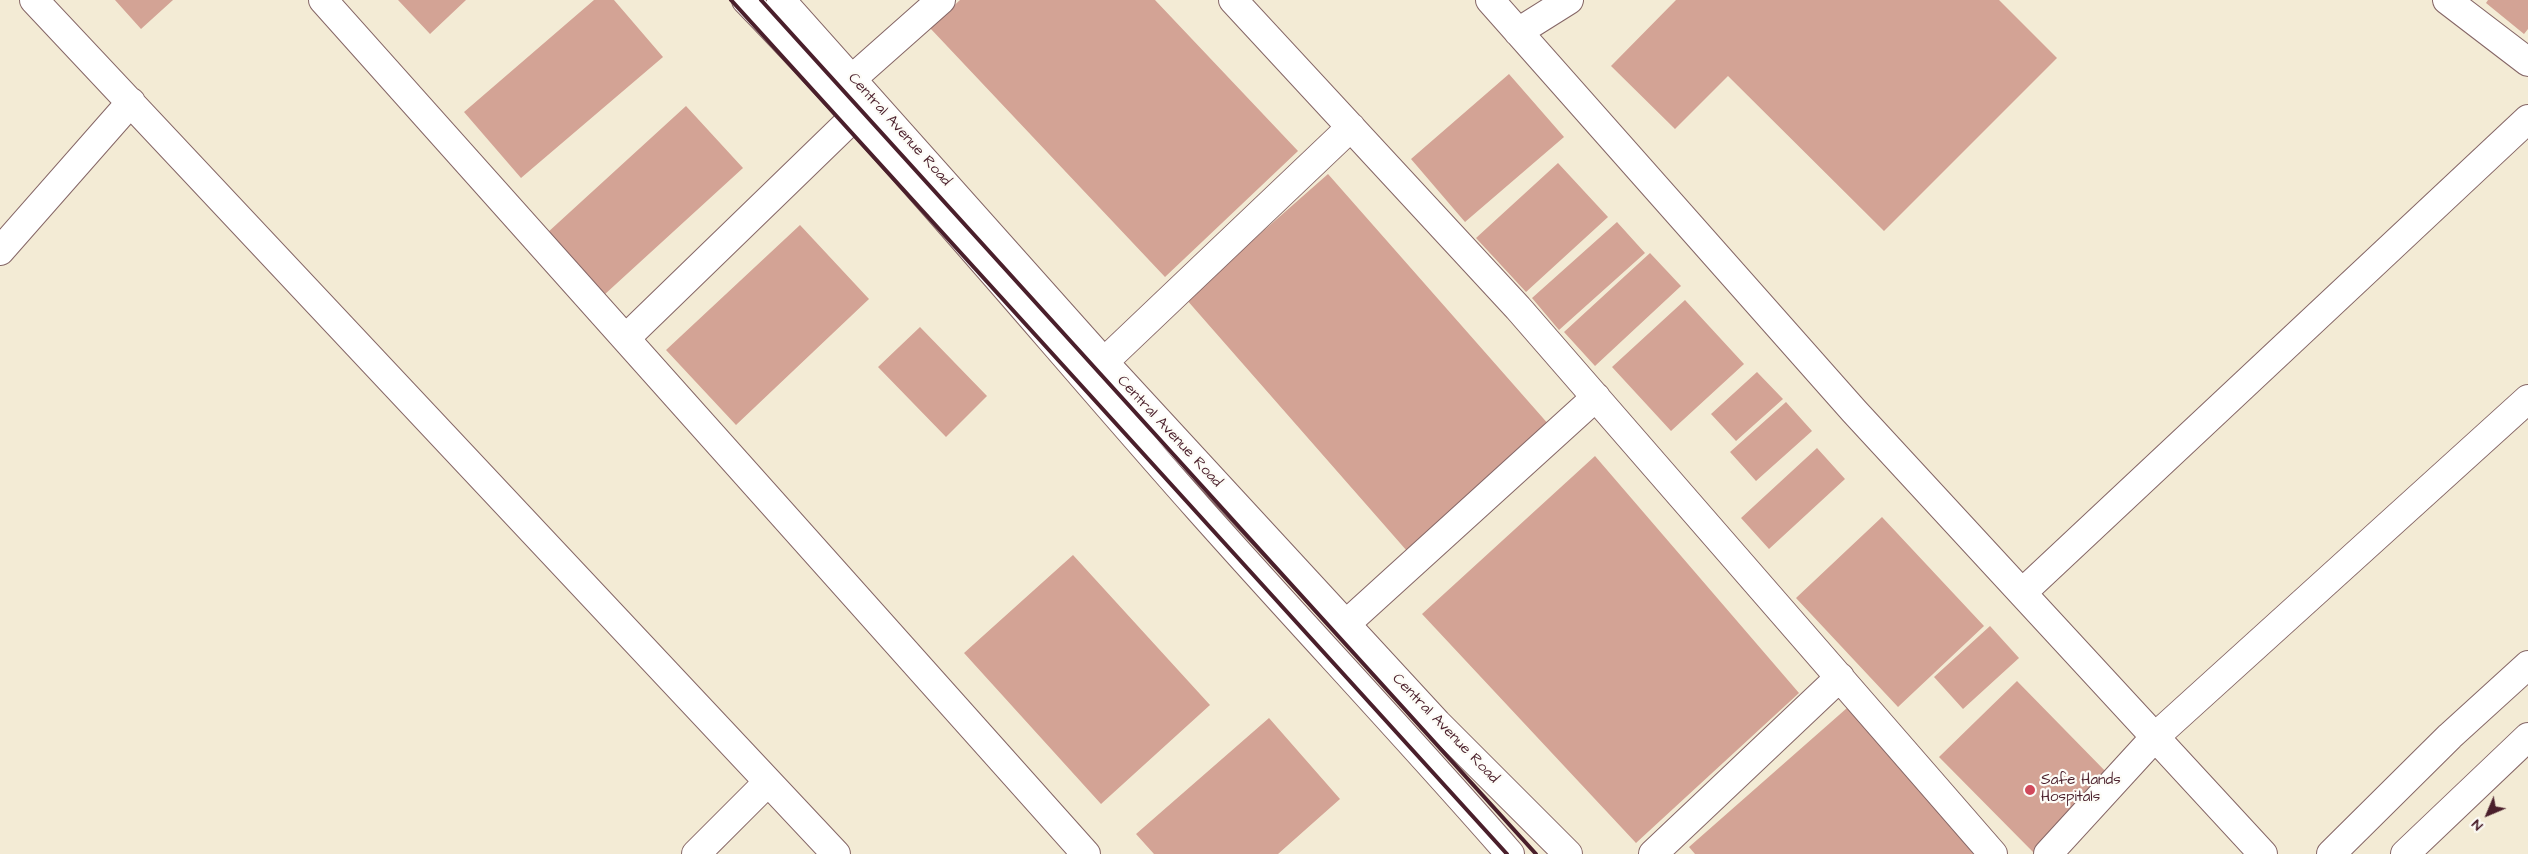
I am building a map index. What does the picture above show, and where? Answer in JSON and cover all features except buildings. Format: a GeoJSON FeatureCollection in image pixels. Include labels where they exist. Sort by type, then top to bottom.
{"type":"FeatureCollection","features":[{"type":"Feature","properties":{"kind":"street"},"geometry":{"type":"LineString","coordinates":[[34,0],[836,854]]}},
{"type":"Feature","properties":{"kind":"street"},"geometry":{"type":"LineString","coordinates":[[323,0],[1086,854]]}},
{"type":"Feature","properties":{"kind":"street"},"geometry":{"type":"LineString","coordinates":[[746,0],[817,73],[1022,303],[1197,507],[1510,854]]}},
{"type":"Feature","properties":{"kind":"street","name":"Central Avenue Road"},"geometry":{"type":"LineString","coordinates":[[781,0],[853,78],[1104,362],[1437,723],[1568,854]]}},
{"type":"Feature","properties":{"kind":"street"},"geometry":{"type":"LineString","coordinates":[[853,78],[941,0]]}},
{"type":"Feature","properties":{"kind":"street"},"geometry":{"type":"LineString","coordinates":[[1233,0],[1518,308],[1993,854]]}},
{"type":"Feature","properties":{"kind":"street"},"geometry":{"type":"LineString","coordinates":[[1490,0],[1854,412],[2023,592],[2263,854]]}},
{"type":"Feature","properties":{"kind":"street"},"geometry":{"type":"LineString","coordinates":[[1518,32],[1570,0]]}},
{"type":"Feature","properties":{"kind":"street"},"geometry":{"type":"LineString","coordinates":[[2447,0],[2528,62]]}},
{"type":"Feature","properties":{"kind":"street"},"geometry":{"type":"LineString","coordinates":[[0,251],[131,102]]}},
{"type":"Feature","properties":{"kind":"street"},"geometry":{"type":"LineString","coordinates":[[626,338],[855,116]]}},
{"type":"Feature","properties":{"kind":"street"},"geometry":{"type":"LineString","coordinates":[[2023,592],[2528,119]]}},
{"type":"Feature","properties":{"kind":"street"},"geometry":{"type":"LineString","coordinates":[[1104,362],[1351,127]]}},
{"type":"Feature","properties":{"kind":"street"},"geometry":{"type":"LineString","coordinates":[[1346,624],[1596,397]]}},
{"type":"Feature","properties":{"kind":"street"},"geometry":{"type":"LineString","coordinates":[[2048,854],[2156,736],[2528,399]]}},
{"type":"Feature","properties":{"kind":"street"},"geometry":{"type":"LineString","coordinates":[[2331,854],[2450,736],[2528,665]]}},
{"type":"Feature","properties":{"kind":"street"},"geometry":{"type":"LineString","coordinates":[[1653,854],[1840,677]]}},
{"type":"Feature","properties":{"kind":"street"},"geometry":{"type":"LineString","coordinates":[[2405,854],[2528,737]]}},
{"type":"Feature","properties":{"kind":"street"},"geometry":{"type":"LineString","coordinates":[[696,854],[768,782]]}},
{"type":"Feature","properties":{"kind":"railway"},"geometry":{"type":"LineString","coordinates":[[731,0],[1507,854]]}},
{"type":"Feature","properties":{"kind":"railway"},"geometry":{"type":"LineString","coordinates":[[761,0],[1536,854]]}},
{"type":"Feature","properties":{"kind":"place","name":"Safe Hands Hospitals"},"geometry":{"type":"Point","coordinates":[2030,790]}}]}
